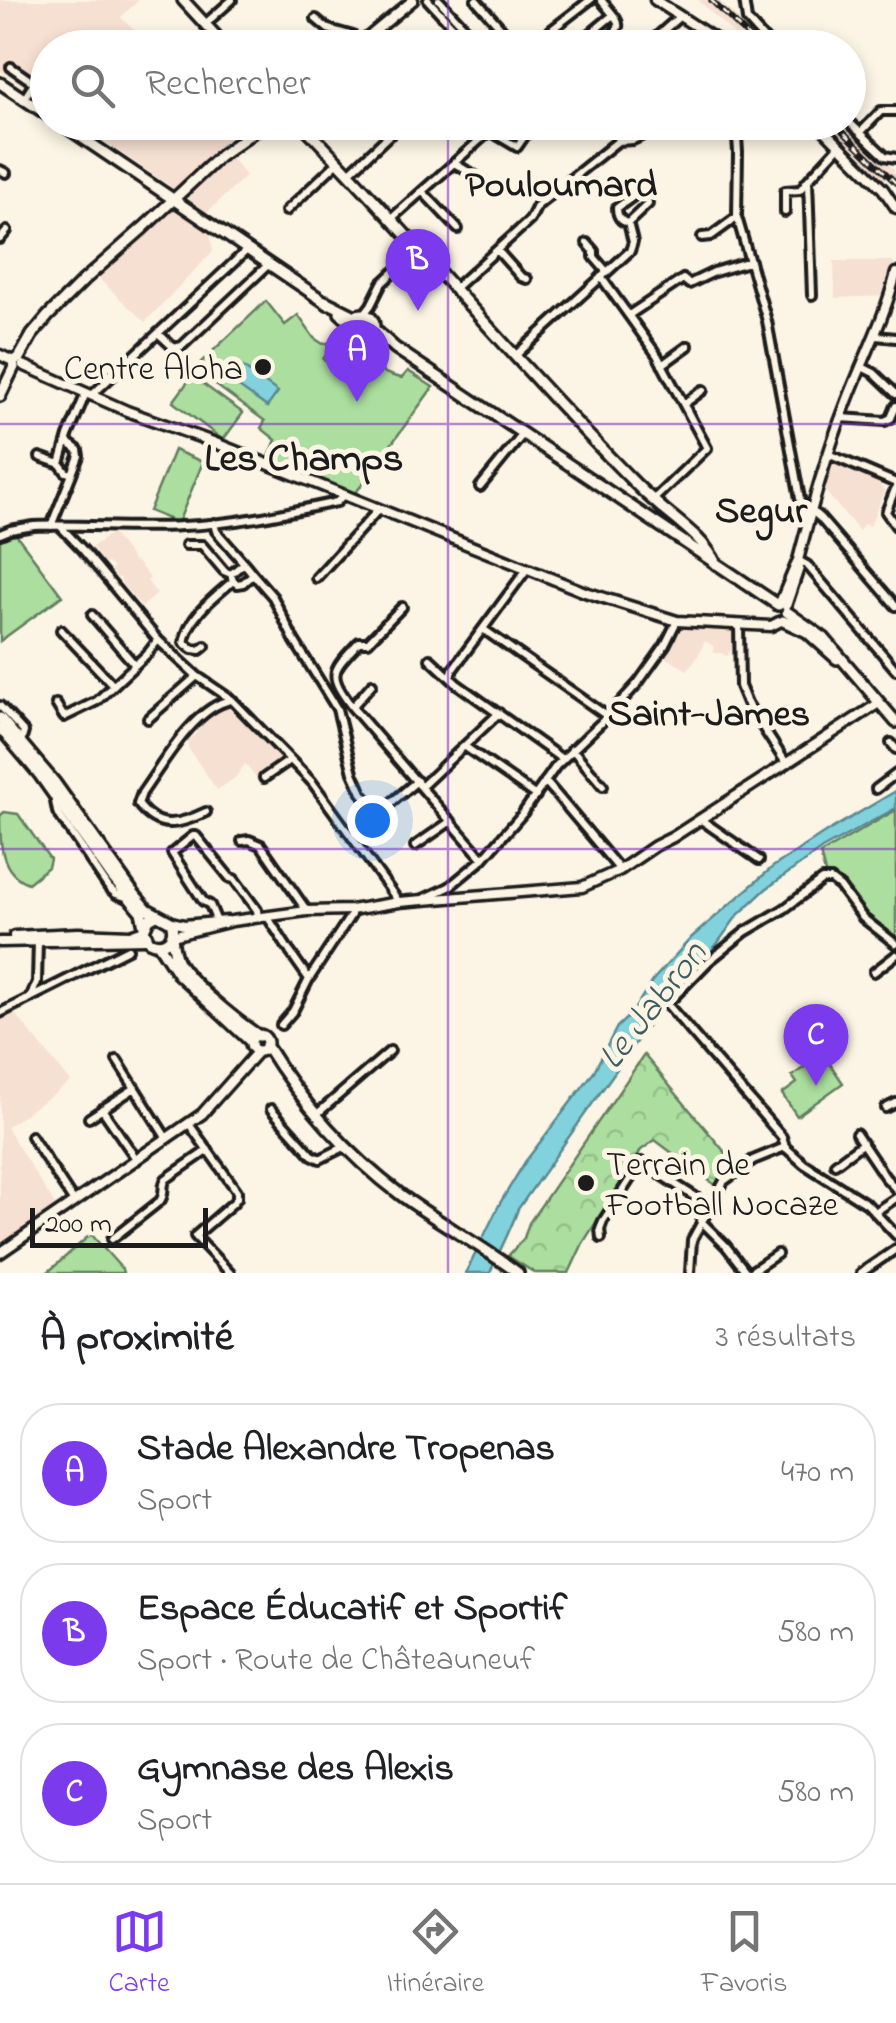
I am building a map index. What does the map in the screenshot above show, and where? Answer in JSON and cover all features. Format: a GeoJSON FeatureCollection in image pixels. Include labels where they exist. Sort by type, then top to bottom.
{"type":"FeatureCollection","features":[{"type":"Feature","properties":{"kind":"main road"},"geometry":{"type":"LineString","coordinates":[[183,0],[210,30]]}},
{"type":"Feature","properties":{"kind":"main road"},"geometry":{"type":"LineString","coordinates":[[0,83],[30,103]]}},
{"type":"Feature","properties":{"kind":"main road"},"geometry":{"type":"LineString","coordinates":[[85,140],[325,301],[364,323],[762,595],[779,614],[848,666],[896,722]]}},
{"type":"Feature","properties":{"kind":"main road"},"geometry":{"type":"LineString","coordinates":[[0,396],[32,335],[64,298],[242,140]]}},
{"type":"Feature","properties":{"kind":"main road"},"geometry":{"type":"LineString","coordinates":[[317,140],[716,564]]}},
{"type":"Feature","properties":{"kind":"main road"},"geometry":{"type":"LineString","coordinates":[[0,718],[54,783],[119,876],[156,915]]}},
{"type":"Feature","properties":{"kind":"main road"},"geometry":{"type":"LineString","coordinates":[[2,736],[54,794],[141,912],[152,944],[160,945],[172,936]]}},
{"type":"Feature","properties":{"kind":"main road"},"geometry":{"type":"LineString","coordinates":[[145,931],[149,919],[156,915],[171,922],[174,951],[184,970],[258,1045]]}},
{"type":"Feature","properties":{"kind":"main road"},"geometry":{"type":"LineString","coordinates":[[160,945],[178,974],[280,1067],[346,1146],[402,1196],[515,1271]]}},
{"type":"Feature","properties":{"kind":"street"},"geometry":{"type":"LineString","coordinates":[[205,24],[232,0]]}},
{"type":"Feature","properties":{"kind":"street"},"geometry":{"type":"LineString","coordinates":[[376,30],[414,0]]}},
{"type":"Feature","properties":{"kind":"street"},"geometry":{"type":"LineString","coordinates":[[428,0],[452,26],[448,30]]}},
{"type":"Feature","properties":{"kind":"street"},"geometry":{"type":"LineString","coordinates":[[438,0],[467,30]]}},
{"type":"Feature","properties":{"kind":"street"},"geometry":{"type":"LineString","coordinates":[[476,0],[503,30]]}},
{"type":"Feature","properties":{"kind":"street"},"geometry":{"type":"LineString","coordinates":[[551,30],[590,0]]}},
{"type":"Feature","properties":{"kind":"street"},"geometry":{"type":"LineString","coordinates":[[601,0],[613,14],[619,30]]}},
{"type":"Feature","properties":{"kind":"street"},"geometry":{"type":"LineString","coordinates":[[655,0],[701,30]]}},
{"type":"Feature","properties":{"kind":"street"},"geometry":{"type":"LineString","coordinates":[[744,0],[747,20],[756,30]]}},
{"type":"Feature","properties":{"kind":"street"},"geometry":{"type":"LineString","coordinates":[[595,30],[613,14]]}},
{"type":"Feature","properties":{"kind":"street"},"geometry":{"type":"LineString","coordinates":[[664,30],[680,16]]}},
{"type":"Feature","properties":{"kind":"street"},"geometry":{"type":"LineString","coordinates":[[316,18],[332,30]]}},
{"type":"Feature","properties":{"kind":"street"},"geometry":{"type":"LineString","coordinates":[[11,67],[30,79]]}},
{"type":"Feature","properties":{"kind":"street"},"geometry":{"type":"LineString","coordinates":[[24,99],[30,89]]}},
{"type":"Feature","properties":{"kind":"street"},"geometry":{"type":"LineString","coordinates":[[866,126],[881,111],[896,111]]}},
{"type":"Feature","properties":{"kind":"street"},"geometry":{"type":"LineString","coordinates":[[866,138],[885,156],[896,158]]}},
{"type":"Feature","properties":{"kind":"street"},"geometry":{"type":"LineString","coordinates":[[349,173],[384,140]]}},
{"type":"Feature","properties":{"kind":"street"},"geometry":{"type":"LineString","coordinates":[[392,218],[480,140]]}},
{"type":"Feature","properties":{"kind":"street"},"geometry":{"type":"LineString","coordinates":[[455,288],[530,220],[537,206],[618,141],[634,140]]}},
{"type":"Feature","properties":{"kind":"street"},"geometry":{"type":"LineString","coordinates":[[737,140],[737,216],[774,350],[801,504],[820,518],[896,606]]}},
{"type":"Feature","properties":{"kind":"street"},"geometry":{"type":"LineString","coordinates":[[835,140],[887,188],[896,208]]}},
{"type":"Feature","properties":{"kind":"street"},"geometry":{"type":"LineString","coordinates":[[785,212],[784,191],[800,190],[840,145]]}},
{"type":"Feature","properties":{"kind":"street"},"geometry":{"type":"LineString","coordinates":[[286,211],[338,162]]}},
{"type":"Feature","properties":{"kind":"street"},"geometry":{"type":"LineString","coordinates":[[454,163],[482,180]]}},
{"type":"Feature","properties":{"kind":"street"},"geometry":{"type":"LineString","coordinates":[[808,180],[812,296]]}},
{"type":"Feature","properties":{"kind":"street"},"geometry":{"type":"LineString","coordinates":[[422,191],[458,229]]}},
{"type":"Feature","properties":{"kind":"street"},"geometry":{"type":"LineString","coordinates":[[639,192],[647,194],[648,204],[628,223],[620,219],[617,208],[639,192]]}},
{"type":"Feature","properties":{"kind":"street"},"geometry":{"type":"LineString","coordinates":[[702,237],[710,236],[737,216]]}},
{"type":"Feature","properties":{"kind":"street"},"geometry":{"type":"LineString","coordinates":[[516,355],[632,246],[628,223]]}},
{"type":"Feature","properties":{"kind":"street"},"geometry":{"type":"LineString","coordinates":[[0,239],[7,231]]}},
{"type":"Feature","properties":{"kind":"street"},"geometry":{"type":"LineString","coordinates":[[587,243],[662,365],[707,448],[653,500]]}},
{"type":"Feature","properties":{"kind":"street"},"geometry":{"type":"LineString","coordinates":[[60,464],[89,394],[248,249]]}},
{"type":"Feature","properties":{"kind":"street"},"geometry":{"type":"LineString","coordinates":[[364,323],[382,283],[419,249]]}},
{"type":"Feature","properties":{"kind":"street"},"geometry":{"type":"LineString","coordinates":[[497,250],[521,277],[527,278]]}},
{"type":"Feature","properties":{"kind":"street"},"geometry":{"type":"LineString","coordinates":[[630,315],[683,279],[689,284],[751,260]]}},
{"type":"Feature","properties":{"kind":"street"},"geometry":{"type":"LineString","coordinates":[[158,332],[174,348],[182,346],[270,264]]}},
{"type":"Feature","properties":{"kind":"street"},"geometry":{"type":"LineString","coordinates":[[0,355],[585,592],[677,622],[739,624],[779,614],[798,568],[828,454],[894,290],[896,273]]}},
{"type":"Feature","properties":{"kind":"street"},"geometry":{"type":"LineString","coordinates":[[876,336],[896,338]]}},
{"type":"Feature","properties":{"kind":"street"},"geometry":{"type":"LineString","coordinates":[[662,365],[688,346]]}},
{"type":"Feature","properties":{"kind":"street"},"geometry":{"type":"LineString","coordinates":[[862,366],[896,394]]}},
{"type":"Feature","properties":{"kind":"street"},"geometry":{"type":"LineString","coordinates":[[684,404],[703,390]]}},
{"type":"Feature","properties":{"kind":"street"},"geometry":{"type":"LineString","coordinates":[[841,418],[885,421],[891,418],[896,406]]}},
{"type":"Feature","properties":{"kind":"street"},"geometry":{"type":"LineString","coordinates":[[480,487],[522,434]]}},
{"type":"Feature","properties":{"kind":"street"},"geometry":{"type":"LineString","coordinates":[[56,526],[79,456],[78,450],[67,442]]}},
{"type":"Feature","properties":{"kind":"street"},"geometry":{"type":"LineString","coordinates":[[828,454],[896,485],[886,512],[896,526]]}},
{"type":"Feature","properties":{"kind":"street"},"geometry":{"type":"LineString","coordinates":[[40,457],[60,464],[72,474]]}},
{"type":"Feature","properties":{"kind":"street"},"geometry":{"type":"LineString","coordinates":[[0,534],[22,527],[182,526],[260,518],[336,502],[343,495]]}},
{"type":"Feature","properties":{"kind":"street"},"geometry":{"type":"LineString","coordinates":[[316,578],[380,509]]}},
{"type":"Feature","properties":{"kind":"street"},"geometry":{"type":"LineString","coordinates":[[214,523],[216,531],[272,597],[337,709],[353,773],[362,793],[382,818]]}},
{"type":"Feature","properties":{"kind":"street"},"geometry":{"type":"LineString","coordinates":[[56,526],[80,548],[158,640],[197,676],[232,700],[312,782],[399,902]]}},
{"type":"Feature","properties":{"kind":"street"},"geometry":{"type":"LineString","coordinates":[[80,548],[84,527]]}},
{"type":"Feature","properties":{"kind":"street"},"geometry":{"type":"LineString","coordinates":[[186,545],[202,545],[237,584],[253,574]]}},
{"type":"Feature","properties":{"kind":"street"},"geometry":{"type":"LineString","coordinates":[[798,560],[896,670]]}},
{"type":"Feature","properties":{"kind":"street"},"geometry":{"type":"LineString","coordinates":[[205,646],[192,650],[184,643],[184,636],[197,613],[244,563]]}},
{"type":"Feature","properties":{"kind":"street"},"geometry":{"type":"LineString","coordinates":[[451,676],[452,669],[527,569]]}},
{"type":"Feature","properties":{"kind":"street"},"geometry":{"type":"LineString","coordinates":[[402,606],[368,642],[359,642],[334,674],[336,686],[483,859]]}},
{"type":"Feature","properties":{"kind":"street"},"geometry":{"type":"LineString","coordinates":[[92,615],[135,664]]}},
{"type":"Feature","properties":{"kind":"street"},"geometry":{"type":"LineString","coordinates":[[440,899],[483,859],[562,760],[638,683],[677,622]]}},
{"type":"Feature","properties":{"kind":"street"},"geometry":{"type":"LineString","coordinates":[[739,624],[740,686],[786,763]]}},
{"type":"Feature","properties":{"kind":"street"},"geometry":{"type":"LineString","coordinates":[[483,629],[607,716]]}},
{"type":"Feature","properties":{"kind":"street"},"geometry":{"type":"LineString","coordinates":[[61,630],[113,685]]}},
{"type":"Feature","properties":{"kind":"street"},"geometry":{"type":"LineString","coordinates":[[56,704],[64,717],[97,702],[158,640]]}},
{"type":"Feature","properties":{"kind":"street"},"geometry":{"type":"LineString","coordinates":[[430,659],[453,681],[562,760]]}},
{"type":"Feature","properties":{"kind":"street"},"geometry":{"type":"LineString","coordinates":[[148,719],[197,676]]}},
{"type":"Feature","properties":{"kind":"street"},"geometry":{"type":"LineString","coordinates":[[208,683],[215,696],[210,710]]}},
{"type":"Feature","properties":{"kind":"street"},"geometry":{"type":"LineString","coordinates":[[352,707],[372,684]]}},
{"type":"Feature","properties":{"kind":"street"},"geometry":{"type":"LineString","coordinates":[[206,812],[176,824],[153,820],[138,804],[186,732],[210,710],[232,700]]}},
{"type":"Feature","properties":{"kind":"street"},"geometry":{"type":"LineString","coordinates":[[171,922],[217,923],[399,902],[582,887],[620,870],[879,703]]}},
{"type":"Feature","properties":{"kind":"street"},"geometry":{"type":"LineString","coordinates":[[0,706],[24,732],[21,742]]}},
{"type":"Feature","properties":{"kind":"street"},"geometry":{"type":"LineString","coordinates":[[385,808],[419,784],[499,713]]}},
{"type":"Feature","properties":{"kind":"street"},"geometry":{"type":"LineString","coordinates":[[464,746],[536,796]]}},
{"type":"Feature","properties":{"kind":"street"},"geometry":{"type":"LineString","coordinates":[[572,749],[603,786]]}},
{"type":"Feature","properties":{"kind":"street"},"geometry":{"type":"LineString","coordinates":[[264,778],[290,760]]}},
{"type":"Feature","properties":{"kind":"street"},"geometry":{"type":"LineString","coordinates":[[876,788],[896,774]]}},
{"type":"Feature","properties":{"kind":"street"},"geometry":{"type":"LineString","coordinates":[[545,781],[620,870]]}},
{"type":"Feature","properties":{"kind":"street"},"geometry":{"type":"LineString","coordinates":[[700,819],[759,860]]}},
{"type":"Feature","properties":{"kind":"street"},"geometry":{"type":"LineString","coordinates":[[415,846],[451,821]]}},
{"type":"Feature","properties":{"kind":"street"},"geometry":{"type":"LineString","coordinates":[[217,923],[210,905],[172,853],[193,836],[234,879],[310,979]]}},
{"type":"Feature","properties":{"kind":"street"},"geometry":{"type":"LineString","coordinates":[[242,841],[261,845],[308,911]]}},
{"type":"Feature","properties":{"kind":"street"},"geometry":{"type":"LineString","coordinates":[[896,944],[863,918],[840,887],[831,880],[822,880],[784,910],[745,932],[667,1004],[782,1137],[785,1147],[804,1164],[867,1204],[896,1234]]}},
{"type":"Feature","properties":{"kind":"street"},"geometry":{"type":"LineString","coordinates":[[419,901],[449,888]]}},
{"type":"Feature","properties":{"kind":"street"},"geometry":{"type":"LineString","coordinates":[[281,1025],[351,910]]}},
{"type":"Feature","properties":{"kind":"street"},"geometry":{"type":"LineString","coordinates":[[172,936],[217,923]]}},
{"type":"Feature","properties":{"kind":"street"},"geometry":{"type":"LineString","coordinates":[[0,939],[126,940],[145,931]]}},
{"type":"Feature","properties":{"kind":"street"},"geometry":{"type":"LineString","coordinates":[[30,997],[38,982],[38,938]]}},
{"type":"Feature","properties":{"kind":"street"},"geometry":{"type":"LineString","coordinates":[[0,1013],[128,949]]}},
{"type":"Feature","properties":{"kind":"street"},"geometry":{"type":"LineString","coordinates":[[874,972],[896,955]]}},
{"type":"Feature","properties":{"kind":"street"},"geometry":{"type":"LineString","coordinates":[[38,982],[48,989]]}},
{"type":"Feature","properties":{"kind":"street"},"geometry":{"type":"LineString","coordinates":[[0,1253],[208,1110],[258,1045]]}},
{"type":"Feature","properties":{"kind":"street"},"geometry":{"type":"LineString","coordinates":[[317,1114],[390,1051]]}},
{"type":"Feature","properties":{"kind":"street"},"geometry":{"type":"LineString","coordinates":[[117,1060],[167,1139]]}},
{"type":"Feature","properties":{"kind":"street"},"geometry":{"type":"LineString","coordinates":[[89,1118],[135,1088]]}},
{"type":"Feature","properties":{"kind":"street"},"geometry":{"type":"LineString","coordinates":[[886,1108],[896,1102]]}},
{"type":"Feature","properties":{"kind":"street"},"geometry":{"type":"LineString","coordinates":[[102,1109],[137,1160]]}},
{"type":"Feature","properties":{"kind":"street"},"geometry":{"type":"LineString","coordinates":[[270,1110],[312,1155],[320,1158],[346,1146]]}},
{"type":"Feature","properties":{"kind":"street"},"geometry":{"type":"LineString","coordinates":[[189,1124],[236,1191],[236,1198],[195,1236],[230,1273]]}},
{"type":"Feature","properties":{"kind":"street"},"geometry":{"type":"LineString","coordinates":[[856,1134],[896,1189]]}},
{"type":"Feature","properties":{"kind":"street"},"geometry":{"type":"LineString","coordinates":[[31,1136],[74,1202]]}},
{"type":"Feature","properties":{"kind":"street"},"geometry":{"type":"LineString","coordinates":[[835,1164],[863,1143]]}},
{"type":"Feature","properties":{"kind":"street"},"geometry":{"type":"LineString","coordinates":[[690,1273],[692,1240],[724,1181],[753,1160],[785,1147]]}},
{"type":"Feature","properties":{"kind":"street"},"geometry":{"type":"LineString","coordinates":[[112,1240],[160,1202],[166,1179],[208,1150]]}},
{"type":"Feature","properties":{"kind":"street"},"geometry":{"type":"LineString","coordinates":[[602,1238],[603,1221],[641,1162],[709,1206]]}},
{"type":"Feature","properties":{"kind":"street"},"geometry":{"type":"LineString","coordinates":[[875,1212],[896,1198]]}},
{"type":"Feature","properties":{"kind":"street"},"geometry":{"type":"LineString","coordinates":[[701,1221],[748,1273],[776,1254]]}},
{"type":"Feature","properties":{"kind":"street"},"geometry":{"type":"LineString","coordinates":[[861,1273],[896,1249]]}},
{"type":"Feature","properties":{"kind":"shaded area"},"geometry":{"type":"Polygon","coordinates":[[[0,0],[139,0],[121,17],[134,30],[30,30],[30,90],[0,70],[0,0]]]}},
{"type":"Feature","properties":{"kind":"shaded area"},"geometry":{"type":"Polygon","coordinates":[[[698,0],[718,0],[749,30],[729,30],[698,0]]]}},
{"type":"Feature","properties":{"kind":"shaded area"},"geometry":{"type":"Polygon","coordinates":[[[102,140],[237,140],[229,155],[246,176],[196,223],[210,234],[213,251],[145,322],[96,276],[164,216],[170,186],[102,140]]]}},
{"type":"Feature","properties":{"kind":"shaded area"},"geometry":{"type":"Polygon","coordinates":[[[842,140],[862,140],[895,170],[884,180],[842,140]]]}},
{"type":"Feature","properties":{"kind":"shaded area"},"geometry":{"type":"Polygon","coordinates":[[[834,261],[893,261],[885,296],[835,298],[834,261]]]}},
{"type":"Feature","properties":{"kind":"shaded area"},"geometry":{"type":"Polygon","coordinates":[[[834,463],[881,483],[885,490],[870,526],[864,524],[859,531],[824,490],[834,463]]]}},
{"type":"Feature","properties":{"kind":"shaded area"},"geometry":{"type":"Polygon","coordinates":[[[112,533],[150,578],[147,581],[157,594],[142,607],[92,547],[112,533]]]}},
{"type":"Feature","properties":{"kind":"shaded area"},"geometry":{"type":"Polygon","coordinates":[[[703,626],[736,631],[735,644],[727,656],[714,653],[713,646],[705,641],[687,670],[664,656],[681,631],[703,626]]]}},
{"type":"Feature","properties":{"kind":"shaded area"},"geometry":{"type":"Polygon","coordinates":[[[227,706],[281,762],[257,779],[245,764],[235,778],[217,790],[188,748],[188,741],[201,723],[227,706]]]}},
{"type":"Feature","properties":{"kind":"shaded area"},"geometry":{"type":"Polygon","coordinates":[[[13,1011],[71,1082],[6,1127],[58,1210],[0,1248],[0,1018],[13,1011]]]}},
{"type":"Feature","properties":{"kind":"green space"},"geometry":{"type":"Polygon","coordinates":[[[266,301],[285,325],[298,315],[314,338],[323,344],[336,341],[325,361],[342,339],[363,350],[374,366],[384,372],[402,378],[408,371],[433,387],[355,494],[268,459],[276,440],[261,428],[265,421],[209,380],[215,372],[201,362],[266,301]]]}},
{"type":"Feature","properties":{"kind":"green space"},"geometry":{"type":"Polygon","coordinates":[[[192,376],[243,413],[223,440],[173,402],[192,376]]]}},
{"type":"Feature","properties":{"kind":"green space"},"geometry":{"type":"Polygon","coordinates":[[[174,450],[203,462],[178,523],[149,511],[174,450]]]}},
{"type":"Feature","properties":{"kind":"green space"},"geometry":{"type":"Polygon","coordinates":[[[15,533],[62,596],[0,641],[0,540],[15,533]]]}},
{"type":"Feature","properties":{"kind":"green space"},"geometry":{"type":"Polygon","coordinates":[[[896,810],[896,941],[865,916],[841,883],[826,877],[820,854],[896,810]]]}},
{"type":"Feature","properties":{"kind":"green space"},"geometry":{"type":"Polygon","coordinates":[[[4,812],[18,814],[50,859],[48,867],[28,883],[7,865],[0,836],[0,816],[4,812]]]}},
{"type":"Feature","properties":{"kind":"green space"},"geometry":{"type":"Polygon","coordinates":[[[823,1054],[843,1083],[797,1116],[782,1094],[797,1083],[792,1076],[823,1054]]]}},
{"type":"Feature","properties":{"kind":"green space"},"geometry":{"type":"Polygon","coordinates":[[[644,1055],[734,1163],[715,1185],[655,1140],[641,1150],[583,1243],[569,1273],[535,1273],[508,1256],[524,1238],[529,1223],[644,1055]]]}},
{"type":"Feature","properties":{"kind":"green space"},"geometry":{"type":"Polygon","coordinates":[[[91,1234],[123,1273],[47,1273],[91,1234]]]}},
{"type":"Feature","properties":{"kind":"water"},"geometry":{"type":"Polygon","coordinates":[[[243,367],[278,392],[267,407],[232,382],[243,367]]]}},
{"type":"Feature","properties":{"kind":"water","name":"Le Jabron"},"geometry":{"type":"Polygon","coordinates":[[[896,791],[896,808],[822,849],[766,889],[737,916],[662,1005],[518,1209],[490,1273],[466,1273],[525,1162],[593,1073],[617,1027],[632,1013],[652,981],[692,937],[774,866],[896,791]]]}},
{"type":"Feature","properties":{"kind":"tunnel"},"geometry":{"type":"LineString","coordinates":[[891,180],[896,175]]}},
{"type":"Feature","properties":{"kind":"railway"},"geometry":{"type":"LineString","coordinates":[[711,0],[742,30]]}},
{"type":"Feature","properties":{"kind":"railway"},"geometry":{"type":"LineString","coordinates":[[852,140],[896,183]]}},
{"type":"Feature","properties":{"kind":"place","name":"Espace Éducatif et Sportif"},"geometry":{"type":"Point","coordinates":[418,311]}},
{"type":"Feature","properties":{"kind":"place","name":"Centre Aloha"},"geometry":{"type":"Point","coordinates":[263,367]}},
{"type":"Feature","properties":{"kind":"place","name":"Stade Alexandre Tropenas"},"geometry":{"type":"Point","coordinates":[357,402]}},
{"type":"Feature","properties":{"kind":"place","name":"Gymnase des Alexis"},"geometry":{"type":"Point","coordinates":[816,1086]}},
{"type":"Feature","properties":{"kind":"place","name":"Terrain de Football Nocaze"},"geometry":{"type":"Point","coordinates":[586,1183]}},
{"type":"Feature","properties":{"kind":"district","name":"Pouloumard"},"geometry":{"type":"Point","coordinates":[561,183]}},
{"type":"Feature","properties":{"kind":"district","name":"Les Champs"},"geometry":{"type":"Point","coordinates":[304,456]}},
{"type":"Feature","properties":{"kind":"district","name":"Segur"},"geometry":{"type":"Point","coordinates":[761,509]}},
{"type":"Feature","properties":{"kind":"district","name":"Saint-James"},"geometry":{"type":"Point","coordinates":[709,712]}}]}
